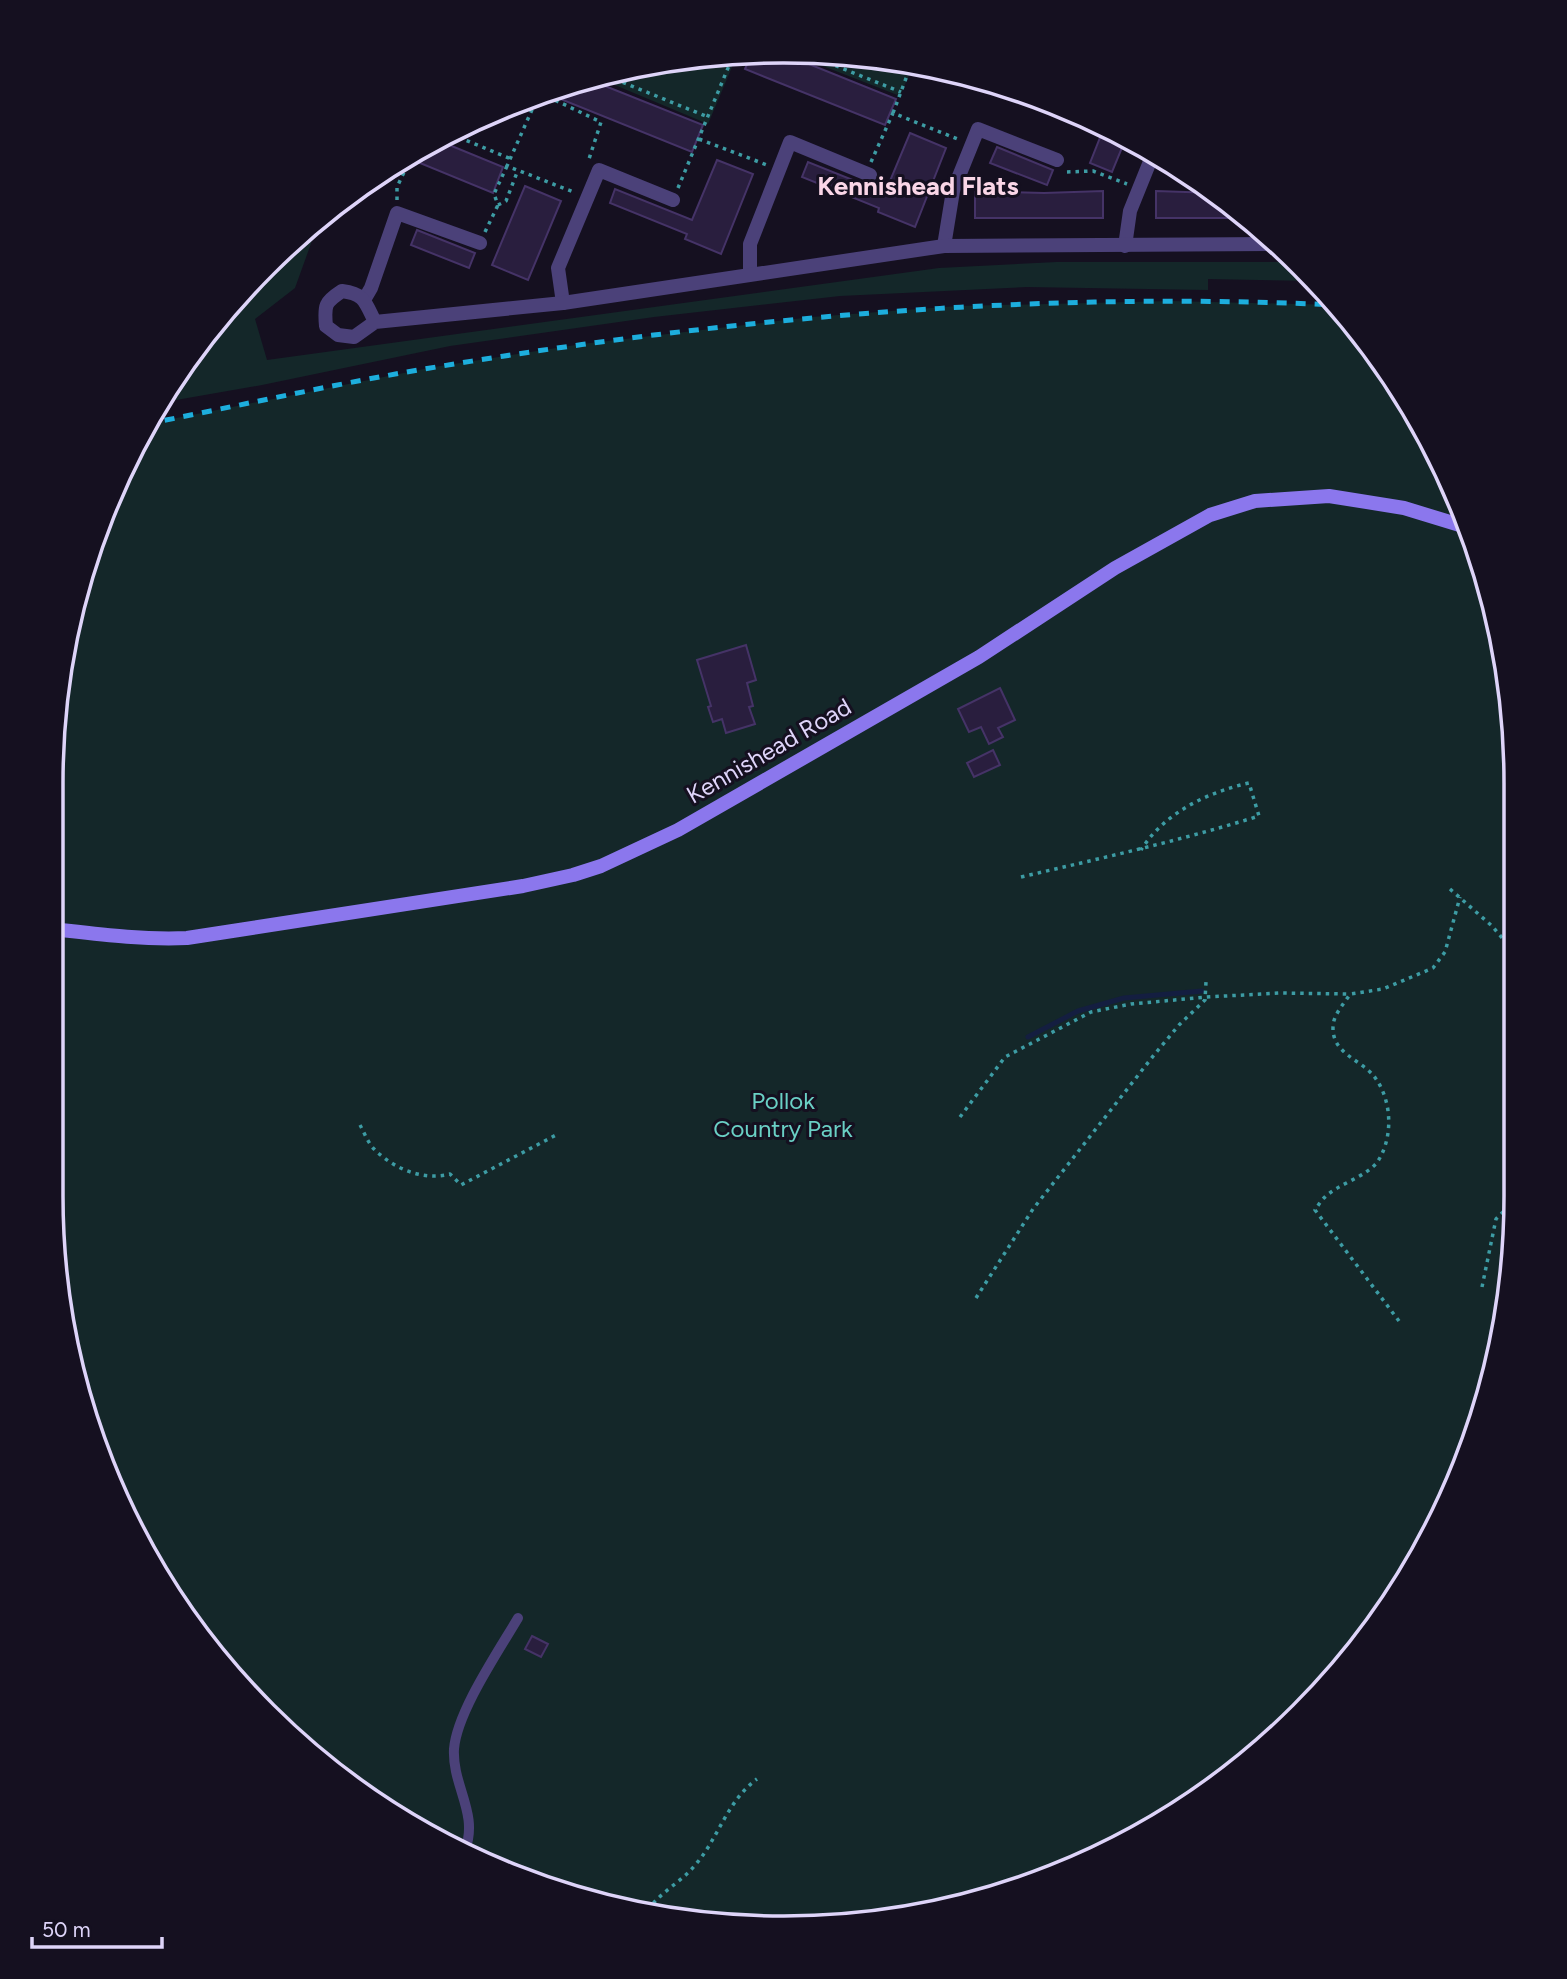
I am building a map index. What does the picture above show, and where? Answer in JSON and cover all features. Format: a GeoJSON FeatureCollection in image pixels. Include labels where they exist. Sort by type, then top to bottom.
{"type":"FeatureCollection","features":[{"type":"Feature","properties":{"kind":"street"},"geometry":{"type":"LineString","coordinates":[[944,246],[953,191],[978,129],[1057,160]]}},
{"type":"Feature","properties":{"kind":"street"},"geometry":{"type":"LineString","coordinates":[[750,274],[750,244],[790,142],[868,174]]}},
{"type":"Feature","properties":{"kind":"street"},"geometry":{"type":"LineString","coordinates":[[1125,246],[1130,211],[1149,163]]}},
{"type":"Feature","properties":{"kind":"street"},"geometry":{"type":"LineString","coordinates":[[563,303],[558,268],[598,170],[673,200]]}},
{"type":"Feature","properties":{"kind":"street"},"geometry":{"type":"LineString","coordinates":[[364,300],[371,288],[397,213],[480,243]]}},
{"type":"Feature","properties":{"kind":"street"},"geometry":{"type":"LineString","coordinates":[[375,322],[364,300],[356,293],[342,291],[328,300],[324,311],[326,326],[338,335],[354,337],[375,322],[563,303],[944,246],[1261,244]]}},
{"type":"Feature","properties":{"kind":"street","name":"Kennishead Road"},"geometry":{"type":"LineString","coordinates":[[63,930],[155,939],[210,935],[523,886],[573,875],[601,866],[678,830],[979,657],[1115,568],[1210,515],[1255,501],[1329,496],[1404,508],[1455,524]]}},
{"type":"Feature","properties":{"kind":"lane"},"geometry":{"type":"LineString","coordinates":[[466,1843],[470,1825],[468,1806],[462,1794],[454,1758],[459,1722],[517,1618]]}},
{"type":"Feature","properties":{"kind":"path"},"geometry":{"type":"LineString","coordinates":[[835,65],[901,92]]}},
{"type":"Feature","properties":{"kind":"path"},"geometry":{"type":"LineString","coordinates":[[673,200],[729,66]]}},
{"type":"Feature","properties":{"kind":"path"},"geometry":{"type":"LineString","coordinates":[[868,174],[908,74]]}},
{"type":"Feature","properties":{"kind":"path"},"geometry":{"type":"LineString","coordinates":[[622,82],[708,117]]}},
{"type":"Feature","properties":{"kind":"path"},"geometry":{"type":"LineString","coordinates":[[554,100],[601,122],[588,161],[598,170]]}},
{"type":"Feature","properties":{"kind":"path"},"geometry":{"type":"LineString","coordinates":[[498,205],[494,194],[534,108]]}},
{"type":"Feature","properties":{"kind":"path"},"geometry":{"type":"LineString","coordinates":[[892,113],[972,145]]}},
{"type":"Feature","properties":{"kind":"path"},"geometry":{"type":"LineString","coordinates":[[462,139],[511,159]]}},
{"type":"Feature","properties":{"kind":"path"},"geometry":{"type":"LineString","coordinates":[[698,139],[779,170]]}},
{"type":"Feature","properties":{"kind":"path"},"geometry":{"type":"LineString","coordinates":[[1057,160],[1067,172],[1093,171],[1139,189]]}},
{"type":"Feature","properties":{"kind":"path"},"geometry":{"type":"LineString","coordinates":[[508,166],[587,198]]}},
{"type":"Feature","properties":{"kind":"path"},"geometry":{"type":"LineString","coordinates":[[480,243],[498,205],[506,201],[518,170]]}},
{"type":"Feature","properties":{"kind":"path"},"geometry":{"type":"LineString","coordinates":[[397,213],[397,187],[405,171]]}},
{"type":"Feature","properties":{"kind":"path"},"geometry":{"type":"LineString","coordinates":[[1021,877],[1141,850],[1185,839],[1259,816],[1249,783],[1210,793],[1182,810],[1157,829],[1141,850]]}},
{"type":"Feature","properties":{"kind":"path"},"geometry":{"type":"LineString","coordinates":[[1450,889],[1504,940]]}},
{"type":"Feature","properties":{"kind":"path"},"geometry":{"type":"LineString","coordinates":[[960,1117],[1005,1057],[1091,1012],[1111,1007],[1207,997],[1280,993],[1350,995],[1383,989],[1433,968],[1445,952],[1460,897]]}},
{"type":"Feature","properties":{"kind":"path"},"geometry":{"type":"LineString","coordinates":[[976,1298],[1033,1209],[1154,1055],[1207,997],[1206,982]]}},
{"type":"Feature","properties":{"kind":"path"},"geometry":{"type":"LineString","coordinates":[[1350,995],[1335,1018],[1333,1029],[1336,1041],[1345,1053],[1373,1075],[1383,1095],[1390,1115],[1386,1141],[1377,1163],[1325,1197],[1315,1210],[1399,1321]]}},
{"type":"Feature","properties":{"kind":"path"},"geometry":{"type":"LineString","coordinates":[[360,1125],[373,1148],[388,1159],[421,1177],[436,1178],[450,1174],[461,1185],[556,1135]]}},
{"type":"Feature","properties":{"kind":"path"},"geometry":{"type":"LineString","coordinates":[[1482,1287],[1496,1219],[1503,1212]]}},
{"type":"Feature","properties":{"kind":"path"},"geometry":{"type":"LineString","coordinates":[[653,1904],[694,1867],[741,1792],[757,1779]]}},
{"type":"Feature","properties":{"kind":"green space"},"geometry":{"type":"Polygon","coordinates":[[[819,64],[909,74],[900,96],[819,64]]]}},
{"type":"Feature","properties":{"kind":"green space"},"geometry":{"type":"Polygon","coordinates":[[[733,65],[708,124],[613,84],[689,69],[733,65]]]}},
{"type":"Feature","properties":{"kind":"green space"},"geometry":{"type":"Polygon","coordinates":[[[313,238],[295,288],[255,319],[267,360],[939,268],[1057,262],[1280,262],[1299,281],[1208,279],[1208,290],[1027,287],[840,296],[654,317],[450,346],[174,400],[242,308],[313,238]]]}},
{"type":"Feature","properties":{"kind":"green space","name":"Pollok Country Park"},"geometry":{"type":"Polygon","coordinates":[[[1171,301],[1322,305],[1383,383],[1430,465],[1466,552],[1479,597],[1498,689],[1502,736],[1504,1196],[1498,1290],[1490,1336],[1466,1427],[1449,1471],[1430,1514],[1383,1596],[1325,1671],[1293,1705],[1259,1737],[1184,1795],[1102,1842],[1059,1861],[1015,1878],[924,1902],[878,1910],[784,1916],[689,1910],[643,1902],[552,1878],[465,1842],[383,1795],[345,1767],[308,1737],[242,1671],[184,1596],[137,1514],[101,1427],[88,1382],[69,1290],[65,1243],[63,784],[69,689],[77,643],[101,552],[137,465],[161,421],[434,367],[582,344],[812,317],[958,306],[1171,301]]]}},
{"type":"Feature","properties":{"kind":"building"},"geometry":{"type":"Polygon","coordinates":[[[809,64],[896,99],[885,125],[745,69],[747,65],[809,64]]]}},
{"type":"Feature","properties":{"kind":"building"},"geometry":{"type":"Polygon","coordinates":[[[605,86],[703,125],[692,152],[560,99],[605,86]]]}},
{"type":"Feature","properties":{"kind":"building"},"geometry":{"type":"Polygon","coordinates":[[[910,133],[946,148],[915,227],[878,212],[879,208],[802,177],[808,162],[885,193],[910,133]]]}},
{"type":"Feature","properties":{"kind":"building"},"geometry":{"type":"Polygon","coordinates":[[[1101,136],[1122,148],[1112,172],[1090,163],[1101,136]]]}},
{"type":"Feature","properties":{"kind":"building"},"geometry":{"type":"Polygon","coordinates":[[[450,145],[503,167],[493,193],[419,163],[450,145]]]}},
{"type":"Feature","properties":{"kind":"building"},"geometry":{"type":"Polygon","coordinates":[[[997,147],[1053,170],[1047,185],[990,163],[997,147]]]}},
{"type":"Feature","properties":{"kind":"building"},"geometry":{"type":"Polygon","coordinates":[[[717,160],[753,174],[721,254],[685,239],[687,234],[610,203],[615,189],[692,220],[717,160]]]}},
{"type":"Feature","properties":{"kind":"building"},"geometry":{"type":"Polygon","coordinates":[[[525,186],[561,201],[528,280],[492,265],[525,186]]]}},
{"type":"Feature","properties":{"kind":"building"},"geometry":{"type":"Polygon","coordinates":[[[975,191],[1103,191],[1103,218],[975,218],[975,191]]]}},
{"type":"Feature","properties":{"kind":"building"},"geometry":{"type":"Polygon","coordinates":[[[1156,191],[1195,192],[1229,218],[1156,218],[1156,191]]]}},
{"type":"Feature","properties":{"kind":"building"},"geometry":{"type":"Polygon","coordinates":[[[417,230],[475,253],[469,268],[411,245],[417,230]]]}},
{"type":"Feature","properties":{"kind":"building"},"geometry":{"type":"Polygon","coordinates":[[[746,645],[756,680],[747,683],[753,706],[749,707],[755,724],[726,733],[722,719],[713,722],[697,660],[746,645]]]}},
{"type":"Feature","properties":{"kind":"building"},"geometry":{"type":"Polygon","coordinates":[[[1000,688],[1015,720],[998,728],[1003,737],[989,744],[981,727],[969,732],[958,709],[1000,688]]]}},
{"type":"Feature","properties":{"kind":"building"},"geometry":{"type":"Polygon","coordinates":[[[993,750],[1000,765],[974,777],[967,763],[993,750]]]}},
{"type":"Feature","properties":{"kind":"building"},"geometry":{"type":"Polygon","coordinates":[[[532,1636],[548,1644],[541,1657],[525,1649],[532,1636]]]}},
{"type":"Feature","properties":{"kind":"waterway"},"geometry":{"type":"LineString","coordinates":[[1028,1037],[1078,1011],[1124,998],[1202,991]]}},
{"type":"Feature","properties":{"kind":"railway"},"geometry":{"type":"LineString","coordinates":[[161,421],[436,367],[660,334],[773,322],[998,305],[1112,302],[1322,305]]}},
{"type":"Feature","properties":{"kind":"district","name":"Kennishead Flats"},"geometry":{"type":"Point","coordinates":[918,186]}}]}
